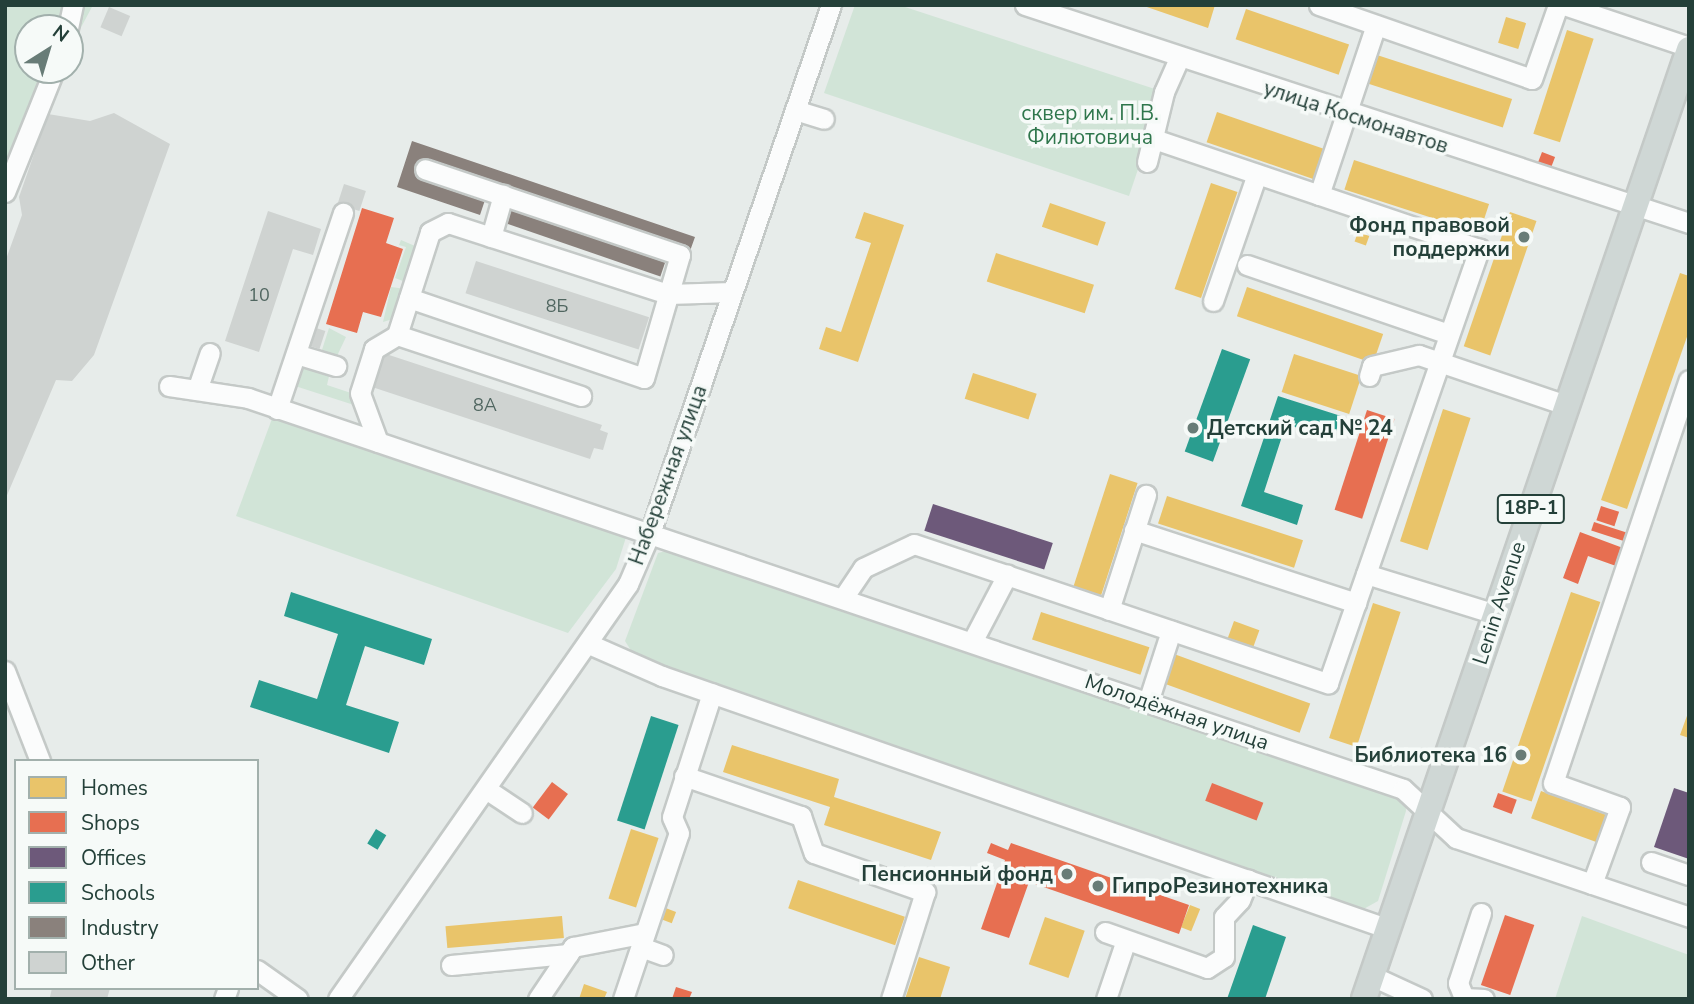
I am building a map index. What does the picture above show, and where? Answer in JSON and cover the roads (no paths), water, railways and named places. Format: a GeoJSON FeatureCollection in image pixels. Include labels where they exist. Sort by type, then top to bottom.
{"type":"FeatureCollection","features":[{"type":"Feature","properties":{"kind":"main road","name":"Lenin Avenue"},"geometry":{"type":"LineString","coordinates":[[1368,987],[1430,814],[1495,614],[1689,48]]}},
{"type":"Feature","properties":{"kind":"street","name":"Набережная улица"},"geometry":{"type":"LineString","coordinates":[[338,999],[589,644],[628,584],[650,533],[831,5]]}},
{"type":"Feature","properties":{"kind":"street","name":"улица Космонавтов"},"geometry":{"type":"LineString","coordinates":[[1025,5],[1080,14],[1180,58],[1689,223]]}},
{"type":"Feature","properties":{"kind":"street"},"geometry":{"type":"LineString","coordinates":[[1319,5],[1532,79],[1558,5]]}},
{"type":"Feature","properties":{"kind":"street"},"geometry":{"type":"LineString","coordinates":[[1564,5],[1689,48]]}},
{"type":"Feature","properties":{"kind":"street"},"geometry":{"type":"LineString","coordinates":[[1319,195],[1376,25]]}},
{"type":"Feature","properties":{"kind":"street"},"geometry":{"type":"LineString","coordinates":[[1147,162],[1164,92],[1180,58]]}},
{"type":"Feature","properties":{"kind":"street"},"geometry":{"type":"LineString","coordinates":[[5,192],[48,84]]}},
{"type":"Feature","properties":{"kind":"street"},"geometry":{"type":"LineString","coordinates":[[795,110],[824,119]]}},
{"type":"Feature","properties":{"kind":"street"},"geometry":{"type":"LineString","coordinates":[[844,598],[863,568],[914,544],[1328,683],[1479,249],[1154,139]]}},
{"type":"Feature","properties":{"kind":"street"},"geometry":{"type":"LineString","coordinates":[[409,298],[644,378],[680,255],[425,169]]}},
{"type":"Feature","properties":{"kind":"street"},"geometry":{"type":"LineString","coordinates":[[1213,301],[1256,174]]}},
{"type":"Feature","properties":{"kind":"street"},"geometry":{"type":"LineString","coordinates":[[491,237],[503,195]]}},
{"type":"Feature","properties":{"kind":"street"},"geometry":{"type":"LineString","coordinates":[[277,409],[343,212]]}},
{"type":"Feature","properties":{"kind":"street"},"geometry":{"type":"LineString","coordinates":[[378,442],[360,393],[373,349],[397,335],[430,232],[448,223],[668,294],[732,292]]}},
{"type":"Feature","properties":{"kind":"street"},"geometry":{"type":"LineString","coordinates":[[1247,265],[1449,334]]}},
{"type":"Feature","properties":{"kind":"street"},"geometry":{"type":"LineString","coordinates":[[397,335],[581,396]]}},
{"type":"Feature","properties":{"kind":"street"},"geometry":{"type":"LineString","coordinates":[[197,390],[210,353]]}},
{"type":"Feature","properties":{"kind":"street"},"geometry":{"type":"LineString","coordinates":[[296,354],[336,366]]}},
{"type":"Feature","properties":{"kind":"street"},"geometry":{"type":"LineString","coordinates":[[1369,376],[1372,366],[1419,355],[1566,405]]}},
{"type":"Feature","properties":{"kind":"street"},"geometry":{"type":"LineString","coordinates":[[1592,884],[1623,799],[1553,783],[1689,380]]}},
{"type":"Feature","properties":{"kind":"street","name":"Молодёжная улица"},"geometry":{"type":"LineString","coordinates":[[169,386],[248,398],[1403,789],[1456,838],[1689,917]]}},
{"type":"Feature","properties":{"kind":"street"},"geometry":{"type":"LineString","coordinates":[[1109,610],[1146,495]]}},
{"type":"Feature","properties":{"kind":"street"},"geometry":{"type":"LineString","coordinates":[[1135,530],[1356,603]]}},
{"type":"Feature","properties":{"kind":"street"},"geometry":{"type":"LineString","coordinates":[[972,642],[1007,575]]}},
{"type":"Feature","properties":{"kind":"street"},"geometry":{"type":"LineString","coordinates":[[1366,575],[1495,614]]}},
{"type":"Feature","properties":{"kind":"street"},"geometry":{"type":"LineString","coordinates":[[1148,702],[1171,631]]}},
{"type":"Feature","properties":{"kind":"street"},"geometry":{"type":"LineString","coordinates":[[589,644],[712,693],[1389,929]]}},
{"type":"Feature","properties":{"kind":"street"},"geometry":{"type":"LineString","coordinates":[[5,671],[39,759]]}},
{"type":"Feature","properties":{"kind":"street"},"geometry":{"type":"LineString","coordinates":[[622,999],[679,834],[672,817],[712,693]]}},
{"type":"Feature","properties":{"kind":"street"},"geometry":{"type":"LineString","coordinates":[[684,776],[801,816],[814,853],[925,892],[891,999]]}},
{"type":"Feature","properties":{"kind":"street"},"geometry":{"type":"LineString","coordinates":[[486,789],[522,813]]}},
{"type":"Feature","properties":{"kind":"street"},"geometry":{"type":"LineString","coordinates":[[1651,862],[1689,875]]}},
{"type":"Feature","properties":{"kind":"street"},"geometry":{"type":"LineString","coordinates":[[1105,932],[1207,968],[1224,957],[1224,916],[1240,900],[1248,880]]}},
{"type":"Feature","properties":{"kind":"street"},"geometry":{"type":"LineString","coordinates":[[1481,913],[1458,983],[1464,998],[1484,999]]}},
{"type":"Feature","properties":{"kind":"street"},"geometry":{"type":"LineString","coordinates":[[538,999],[573,947],[643,940],[663,955]]}},
{"type":"Feature","properties":{"kind":"street"},"geometry":{"type":"LineString","coordinates":[[1106,999],[1126,940]]}},
{"type":"Feature","properties":{"kind":"street"},"geometry":{"type":"LineString","coordinates":[[451,965],[568,954]]}},
{"type":"Feature","properties":{"kind":"street"},"geometry":{"type":"LineString","coordinates":[[259,971],[298,999]]}},
{"type":"Feature","properties":{"kind":"street"},"geometry":{"type":"LineString","coordinates":[[1368,987],[1422,999]]}},
{"type":"Feature","properties":{"kind":"place","name":"Фонд правовой поддержки"},"geometry":{"type":"Point","coordinates":[1524,237]}},
{"type":"Feature","properties":{"kind":"place","name":"Детский сад № 24"},"geometry":{"type":"Point","coordinates":[1193,428]}},
{"type":"Feature","properties":{"kind":"place","name":"Библиотека 16"},"geometry":{"type":"Point","coordinates":[1521,755]}},
{"type":"Feature","properties":{"kind":"place","name":"Пенсионный фонд"},"geometry":{"type":"Point","coordinates":[1067,874]}},
{"type":"Feature","properties":{"kind":"place","name":"ГипроРезинотехника"},"geometry":{"type":"Point","coordinates":[1098,886]}},
{"type":"Feature","properties":{"kind":"park label","name":"сквер им. П.В. Филютовича"},"geometry":{"type":"Point","coordinates":[1090,125]}}]}
